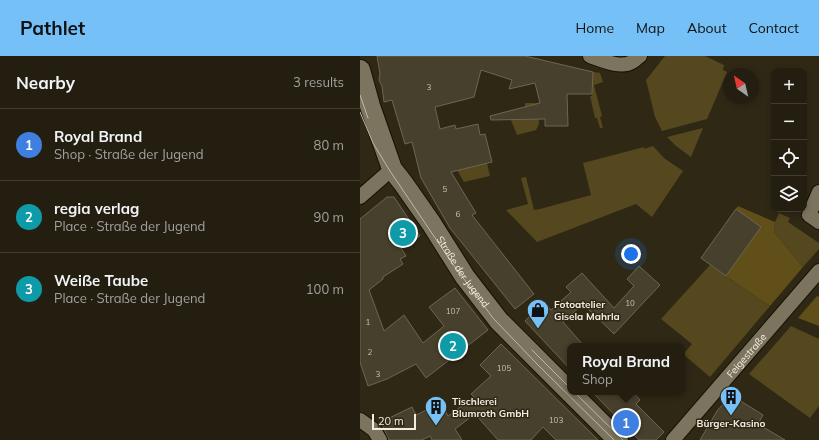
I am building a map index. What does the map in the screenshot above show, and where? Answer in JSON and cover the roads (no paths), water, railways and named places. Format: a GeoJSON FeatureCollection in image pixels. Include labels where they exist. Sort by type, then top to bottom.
{"type":"FeatureCollection","features":[{"type":"Feature","properties":{"kind":"main road","name":"Straße der Jugend"},"geometry":{"type":"LineString","coordinates":[[360,70],[370,106],[392,169],[404,183],[465,277],[499,321],[567,389]]}},
{"type":"Feature","properties":{"kind":"main road","name":"Straße der Jugend"},"geometry":{"type":"LineString","coordinates":[[573,395],[618,440]]}},
{"type":"Feature","properties":{"kind":"street"},"geometry":{"type":"LineString","coordinates":[[590,56],[622,64],[631,63],[640,56]]}},
{"type":"Feature","properties":{"kind":"street"},"geometry":{"type":"LineString","coordinates":[[360,197],[392,169]]}},
{"type":"Feature","properties":{"kind":"street"},"geometry":{"type":"LineString","coordinates":[[819,192],[809,215],[819,222]]}},
{"type":"Feature","properties":{"kind":"street","name":"Feigestraße"},"geometry":{"type":"LineString","coordinates":[[673,440],[819,272]]}},
{"type":"Feature","properties":{"kind":"street"},"geometry":{"type":"LineString","coordinates":[[360,420],[374,430],[380,440]]}},
{"type":"Feature","properties":{"kind":"tram line"},"geometry":{"type":"LineString","coordinates":[[360,95],[368,118]]}},
{"type":"Feature","properties":{"kind":"tram line"},"geometry":{"type":"LineString","coordinates":[[360,112],[373,143],[390,171],[452,263],[493,318],[567,394]]}},
{"type":"Feature","properties":{"kind":"tram line"},"geometry":{"type":"LineString","coordinates":[[532,350],[567,385]]}},
{"type":"Feature","properties":{"kind":"tram line"},"geometry":{"type":"LineString","coordinates":[[568,395],[614,440]]}},
{"type":"Feature","properties":{"kind":"tram line"},"geometry":{"type":"LineString","coordinates":[[577,395],[623,440]]}},
{"type":"Feature","properties":{"kind":"place","name":"Weiße Taube"},"geometry":{"type":"Point","coordinates":[403,233]}},
{"type":"Feature","properties":{"kind":"place","name":"Fotoatelier Gisela Mahrla"},"geometry":{"type":"Point","coordinates":[538,330]}},
{"type":"Feature","properties":{"kind":"place","name":"regia verlag"},"geometry":{"type":"Point","coordinates":[453,346]}},
{"type":"Feature","properties":{"kind":"place","name":"Bürger-Kasino"},"geometry":{"type":"Point","coordinates":[731,416]}},
{"type":"Feature","properties":{"kind":"place","name":"Royal Brand"},"geometry":{"type":"Point","coordinates":[626,423]}},
{"type":"Feature","properties":{"kind":"place","name":"Tischlerei Blumroth GmbH"},"geometry":{"type":"Point","coordinates":[436,426]}}]}
